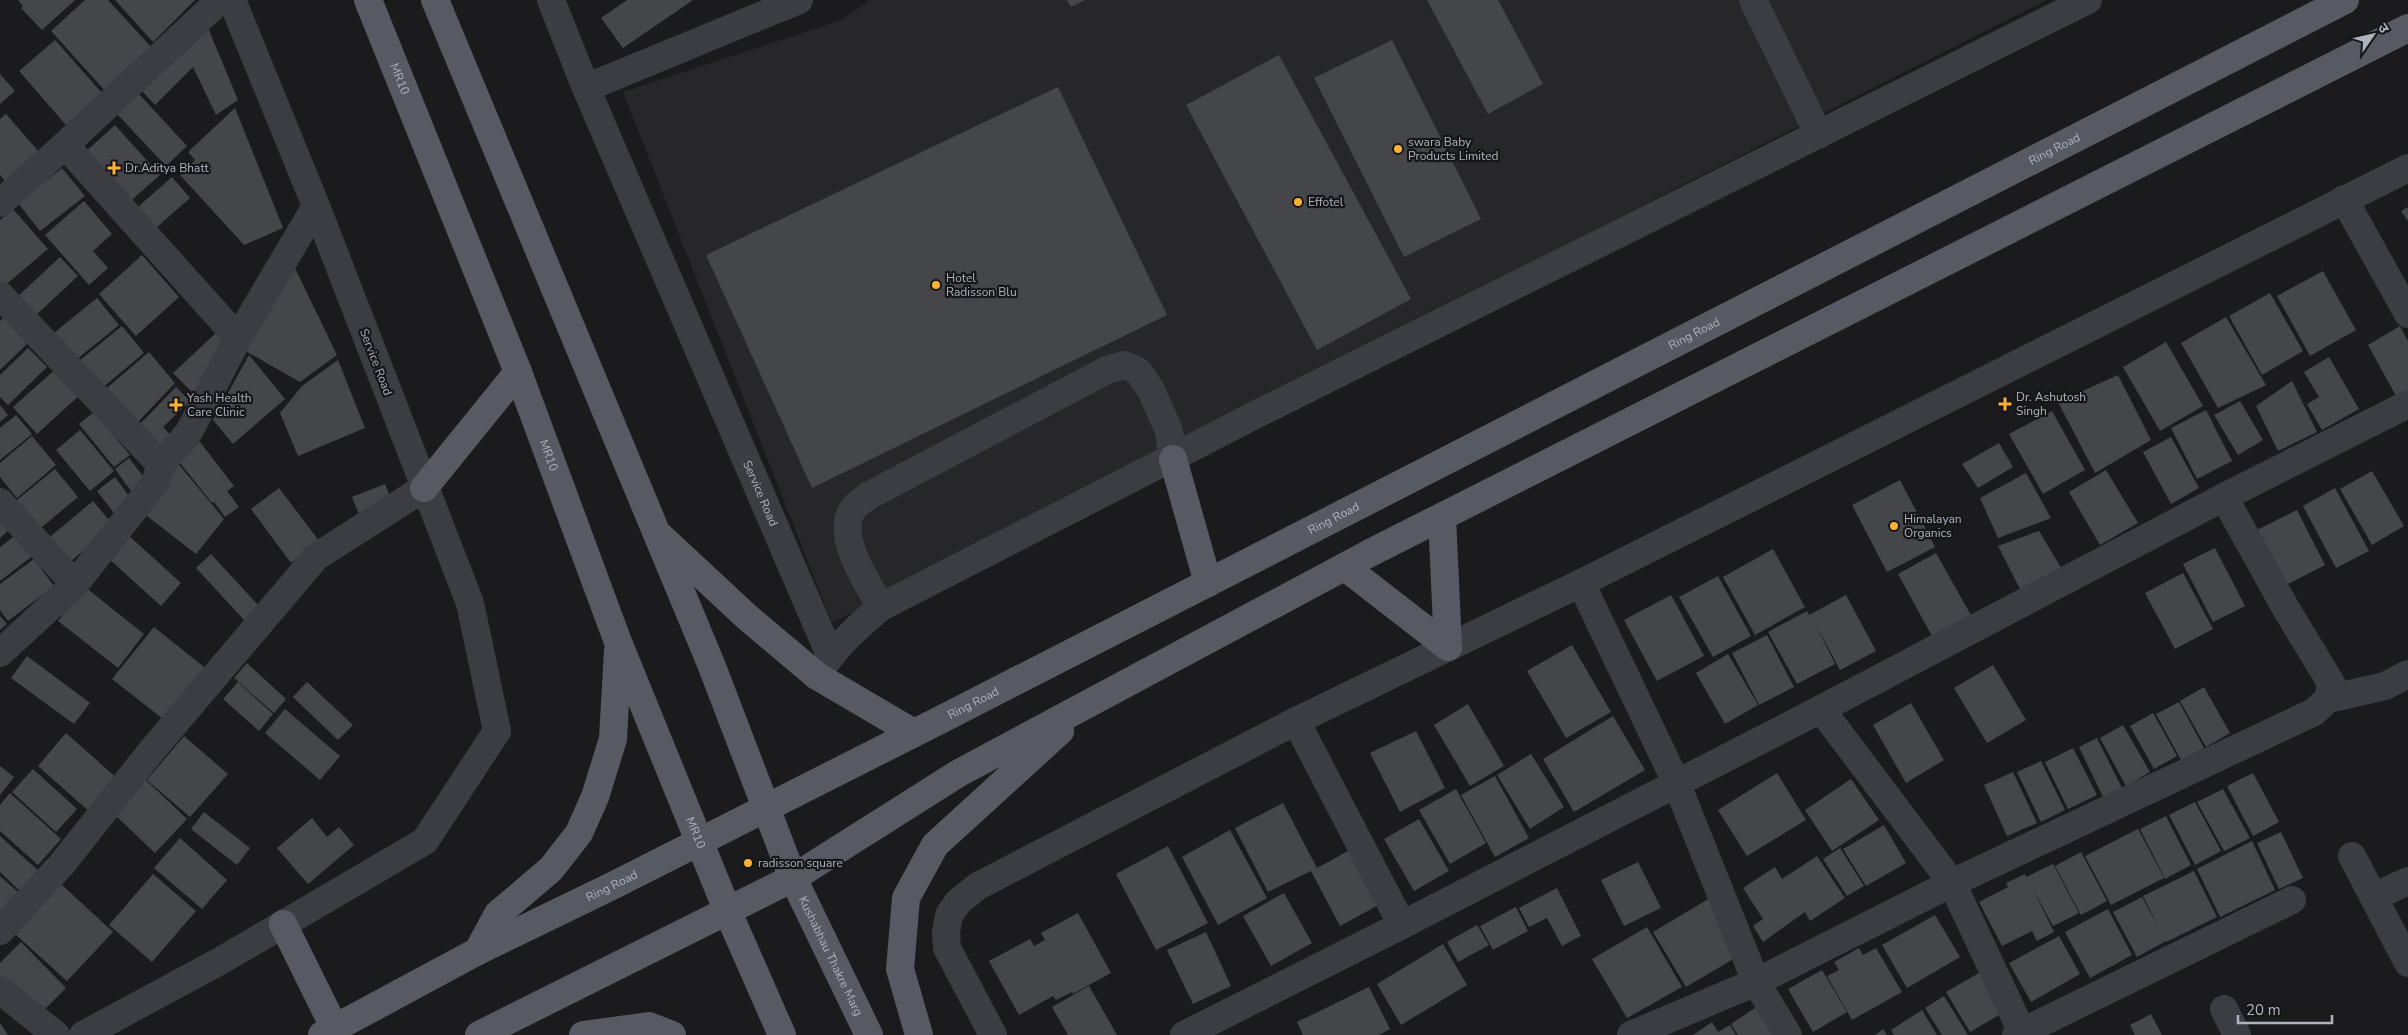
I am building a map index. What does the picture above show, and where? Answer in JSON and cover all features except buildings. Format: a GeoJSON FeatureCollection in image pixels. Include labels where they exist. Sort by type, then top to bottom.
{"type":"FeatureCollection","features":[{"type":"Feature","properties":{"kind":"main road","name":"MR10"},"geometry":{"type":"LineString","coordinates":[[368,0],[518,372],[618,642],[728,912]]}},
{"type":"Feature","properties":{"kind":"main road"},"geometry":{"type":"LineString","coordinates":[[435,0],[711,664],[793,878]]}},
{"type":"Feature","properties":{"kind":"main road","name":"Ring Road"},"geometry":{"type":"LineString","coordinates":[[329,1032],[478,951],[765,809],[2345,0]]}},
{"type":"Feature","properties":{"kind":"main road"},"geometry":{"type":"LineString","coordinates":[[479,1035],[793,878],[959,773],[1344,567],[2408,28]]}},
{"type":"Feature","properties":{"kind":"main road"},"geometry":{"type":"LineString","coordinates":[[424,488],[518,372]]}},
{"type":"Feature","properties":{"kind":"main road"},"geometry":{"type":"LineString","coordinates":[[1173,459],[1208,583]]}},
{"type":"Feature","properties":{"kind":"main road"},"geometry":{"type":"LineString","coordinates":[[1442,516],[1448,647]]}},
{"type":"Feature","properties":{"kind":"main road"},"geometry":{"type":"LineString","coordinates":[[654,530],[747,617],[823,665],[914,733]]}},
{"type":"Feature","properties":{"kind":"main road"},"geometry":{"type":"LineString","coordinates":[[1344,567],[1448,647]]}},
{"type":"Feature","properties":{"kind":"main road"},"geometry":{"type":"LineString","coordinates":[[478,951],[498,914],[551,869],[579,833],[595,797],[613,739],[618,642]]}},
{"type":"Feature","properties":{"kind":"main road"},"geometry":{"type":"LineString","coordinates":[[919,1035],[900,969],[906,898],[935,845],[1091,703]]}},
{"type":"Feature","properties":{"kind":"main road","name":"Kushabhau Thakre Marg"},"geometry":{"type":"LineString","coordinates":[[793,878],[869,1035]]}},
{"type":"Feature","properties":{"kind":"main road"},"geometry":{"type":"LineString","coordinates":[[728,912],[782,1035]]}},
{"type":"Feature","properties":{"kind":"main road"},"geometry":{"type":"LineString","coordinates":[[282,924],[329,1032]]}},
{"type":"Feature","properties":{"kind":"main road"},"geometry":{"type":"LineString","coordinates":[[583,1035],[649,1026],[672,1035]]}},
{"type":"Feature","properties":{"kind":"street"},"geometry":{"type":"LineString","coordinates":[[0,203],[220,0]]}},
{"type":"Feature","properties":{"kind":"street","name":"Service Road"},"geometry":{"type":"LineString","coordinates":[[232,0],[316,206],[470,603],[497,731],[425,841],[282,924]]}},
{"type":"Feature","properties":{"kind":"street","name":"Service Road"},"geometry":{"type":"LineString","coordinates":[[551,0],[823,665]]}},
{"type":"Feature","properties":{"kind":"street"},"geometry":{"type":"LineString","coordinates":[[586,88],[799,0]]}},
{"type":"Feature","properties":{"kind":"street"},"geometry":{"type":"LineString","coordinates":[[1753,0],[1819,136]]}},
{"type":"Feature","properties":{"kind":"street"},"geometry":{"type":"LineString","coordinates":[[823,665],[852,631],[881,607],[1173,459],[1261,412],[1819,136],[2088,0]]}},
{"type":"Feature","properties":{"kind":"street"},"geometry":{"type":"LineString","coordinates":[[65,145],[238,338]]}},
{"type":"Feature","properties":{"kind":"street"},"geometry":{"type":"LineString","coordinates":[[993,1035],[947,948],[946,932],[949,915],[958,902],[978,886],[1296,721],[1581,583],[2408,168]]}},
{"type":"Feature","properties":{"kind":"street"},"geometry":{"type":"LineString","coordinates":[[2344,199],[2408,314]]}},
{"type":"Feature","properties":{"kind":"street"},"geometry":{"type":"LineString","coordinates":[[0,653],[75,584],[154,483],[160,465],[189,432],[238,338],[316,206]]}},
{"type":"Feature","properties":{"kind":"street"},"geometry":{"type":"LineString","coordinates":[[0,295],[160,465]]}},
{"type":"Feature","properties":{"kind":"street"},"geometry":{"type":"LineString","coordinates":[[881,607],[849,542],[846,524],[853,508],[868,496],[1107,370],[1124,365],[1138,371],[1151,390],[1169,430],[1173,459]]}},
{"type":"Feature","properties":{"kind":"street"},"geometry":{"type":"LineString","coordinates":[[1184,1035],[1821,709],[2224,497],[2408,404]]}},
{"type":"Feature","properties":{"kind":"street"},"geometry":{"type":"LineString","coordinates":[[0,931],[62,864],[154,749],[316,556],[424,488]]}},
{"type":"Feature","properties":{"kind":"street"},"geometry":{"type":"LineString","coordinates":[[2224,497],[2285,607],[2331,683],[2328,699]]}},
{"type":"Feature","properties":{"kind":"street"},"geometry":{"type":"LineString","coordinates":[[0,502],[75,584]]}},
{"type":"Feature","properties":{"kind":"street"},"geometry":{"type":"LineString","coordinates":[[1581,583],[1676,782],[1756,982],[1788,1035]]}},
{"type":"Feature","properties":{"kind":"street"},"geometry":{"type":"LineString","coordinates":[[1630,1035],[1756,982],[1952,883],[2314,712],[2328,699],[2385,686],[2408,674]]}},
{"type":"Feature","properties":{"kind":"street"},"geometry":{"type":"LineString","coordinates":[[1821,709],[1952,883],[2019,1034],[2292,900]]}},
{"type":"Feature","properties":{"kind":"street"},"geometry":{"type":"LineString","coordinates":[[1296,721],[1402,925]]}},
{"type":"Feature","properties":{"kind":"street"},"geometry":{"type":"LineString","coordinates":[[2352,856],[2408,963]]}},
{"type":"Feature","properties":{"kind":"street"},"geometry":{"type":"LineString","coordinates":[[2374,896],[2408,881]]}},
{"type":"Feature","properties":{"kind":"street"},"geometry":{"type":"LineString","coordinates":[[83,1035],[222,960],[282,924]]}},
{"type":"Feature","properties":{"kind":"street"},"geometry":{"type":"LineString","coordinates":[[0,990],[56,1035]]}},
{"type":"Feature","properties":{"kind":"street"},"geometry":{"type":"LineString","coordinates":[[2224,1009],[2237,1035]]}},
{"type":"Feature","properties":{"kind":"shaded area"},"geometry":{"type":"Polygon","coordinates":[[[869,0],[2047,0],[1439,309],[832,623],[623,92],[842,20],[869,0]]]}},
{"type":"Feature","properties":{"kind":"place","name":"swara Baby Products Limited"},"geometry":{"type":"Point","coordinates":[1398,149]}},
{"type":"Feature","properties":{"kind":"place","name":"Dr.Aditya Bhatt"},"geometry":{"type":"Point","coordinates":[114,168]}},
{"type":"Feature","properties":{"kind":"place","name":"Effotel"},"geometry":{"type":"Point","coordinates":[1298,202]}},
{"type":"Feature","properties":{"kind":"place","name":"Hotel Radisson Blu"},"geometry":{"type":"Point","coordinates":[936,285]}},
{"type":"Feature","properties":{"kind":"place","name":"Dr. Ashutosh Singh"},"geometry":{"type":"Point","coordinates":[2005,404]}},
{"type":"Feature","properties":{"kind":"place","name":"Yash Health Care Clinic"},"geometry":{"type":"Point","coordinates":[176,405]}},
{"type":"Feature","properties":{"kind":"place","name":"Himalayan Organics"},"geometry":{"type":"Point","coordinates":[1894,526]}},
{"type":"Feature","properties":{"kind":"place","name":"radisson square"},"geometry":{"type":"Point","coordinates":[748,863]}}]}
